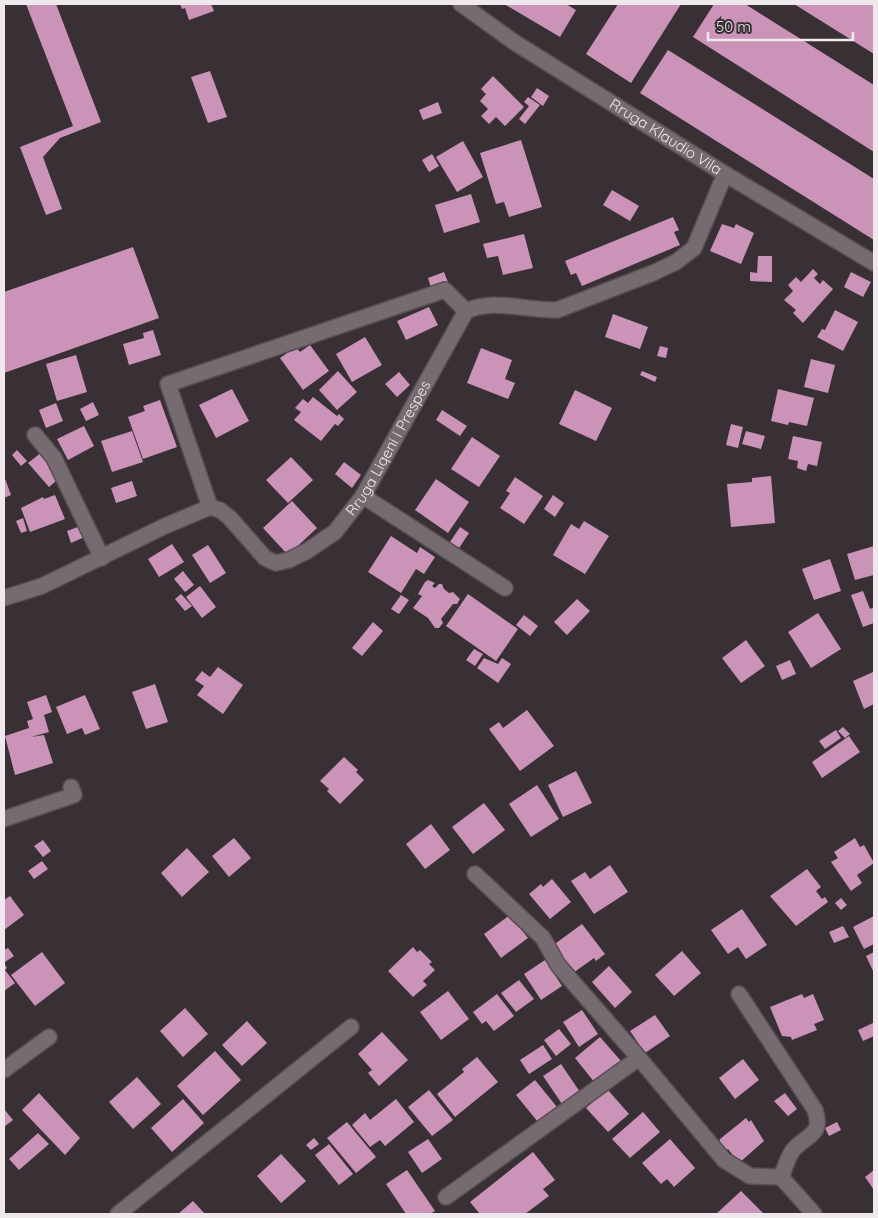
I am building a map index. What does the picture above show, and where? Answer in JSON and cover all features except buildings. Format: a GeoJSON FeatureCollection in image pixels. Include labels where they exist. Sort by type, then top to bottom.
{"type":"FeatureCollection","features":[{"type":"Feature","properties":{"kind":"street","name":"Rruga Klaudio Vila"},"geometry":{"type":"LineString","coordinates":[[461,4],[514,42],[725,174],[874,263]]}},
{"type":"Feature","properties":{"kind":"street"},"geometry":{"type":"LineString","coordinates":[[4,598],[42,586],[210,507],[168,384],[445,290],[466,311],[477,305],[493,304],[537,311],[557,310],[676,262],[694,248],[725,174]]}},
{"type":"Feature","properties":{"kind":"street","name":"Rruga Liqeni i Prespes"},"geometry":{"type":"LineString","coordinates":[[210,507],[220,510],[230,518],[265,558],[276,563],[290,560],[335,532],[363,496],[466,311]]}},
{"type":"Feature","properties":{"kind":"street"},"geometry":{"type":"LineString","coordinates":[[35,435],[54,458],[102,558]]}},
{"type":"Feature","properties":{"kind":"street"},"geometry":{"type":"LineString","coordinates":[[363,496],[505,588]]}},
{"type":"Feature","properties":{"kind":"street"},"geometry":{"type":"LineString","coordinates":[[4,819],[74,795],[71,787]]}},
{"type":"Feature","properties":{"kind":"street"},"geometry":{"type":"LineString","coordinates":[[475,874],[543,938],[558,965],[724,1160],[750,1176],[781,1177],[814,1214]]}},
{"type":"Feature","properties":{"kind":"street"},"geometry":{"type":"LineString","coordinates":[[739,994],[815,1110],[818,1119],[813,1133],[794,1149],[781,1177]]}},
{"type":"Feature","properties":{"kind":"street"},"geometry":{"type":"LineString","coordinates":[[118,1214],[351,1027]]}},
{"type":"Feature","properties":{"kind":"street"},"geometry":{"type":"LineString","coordinates":[[4,1070],[49,1037]]}},
{"type":"Feature","properties":{"kind":"street"},"geometry":{"type":"LineString","coordinates":[[446,1197],[639,1058]]}}]}
